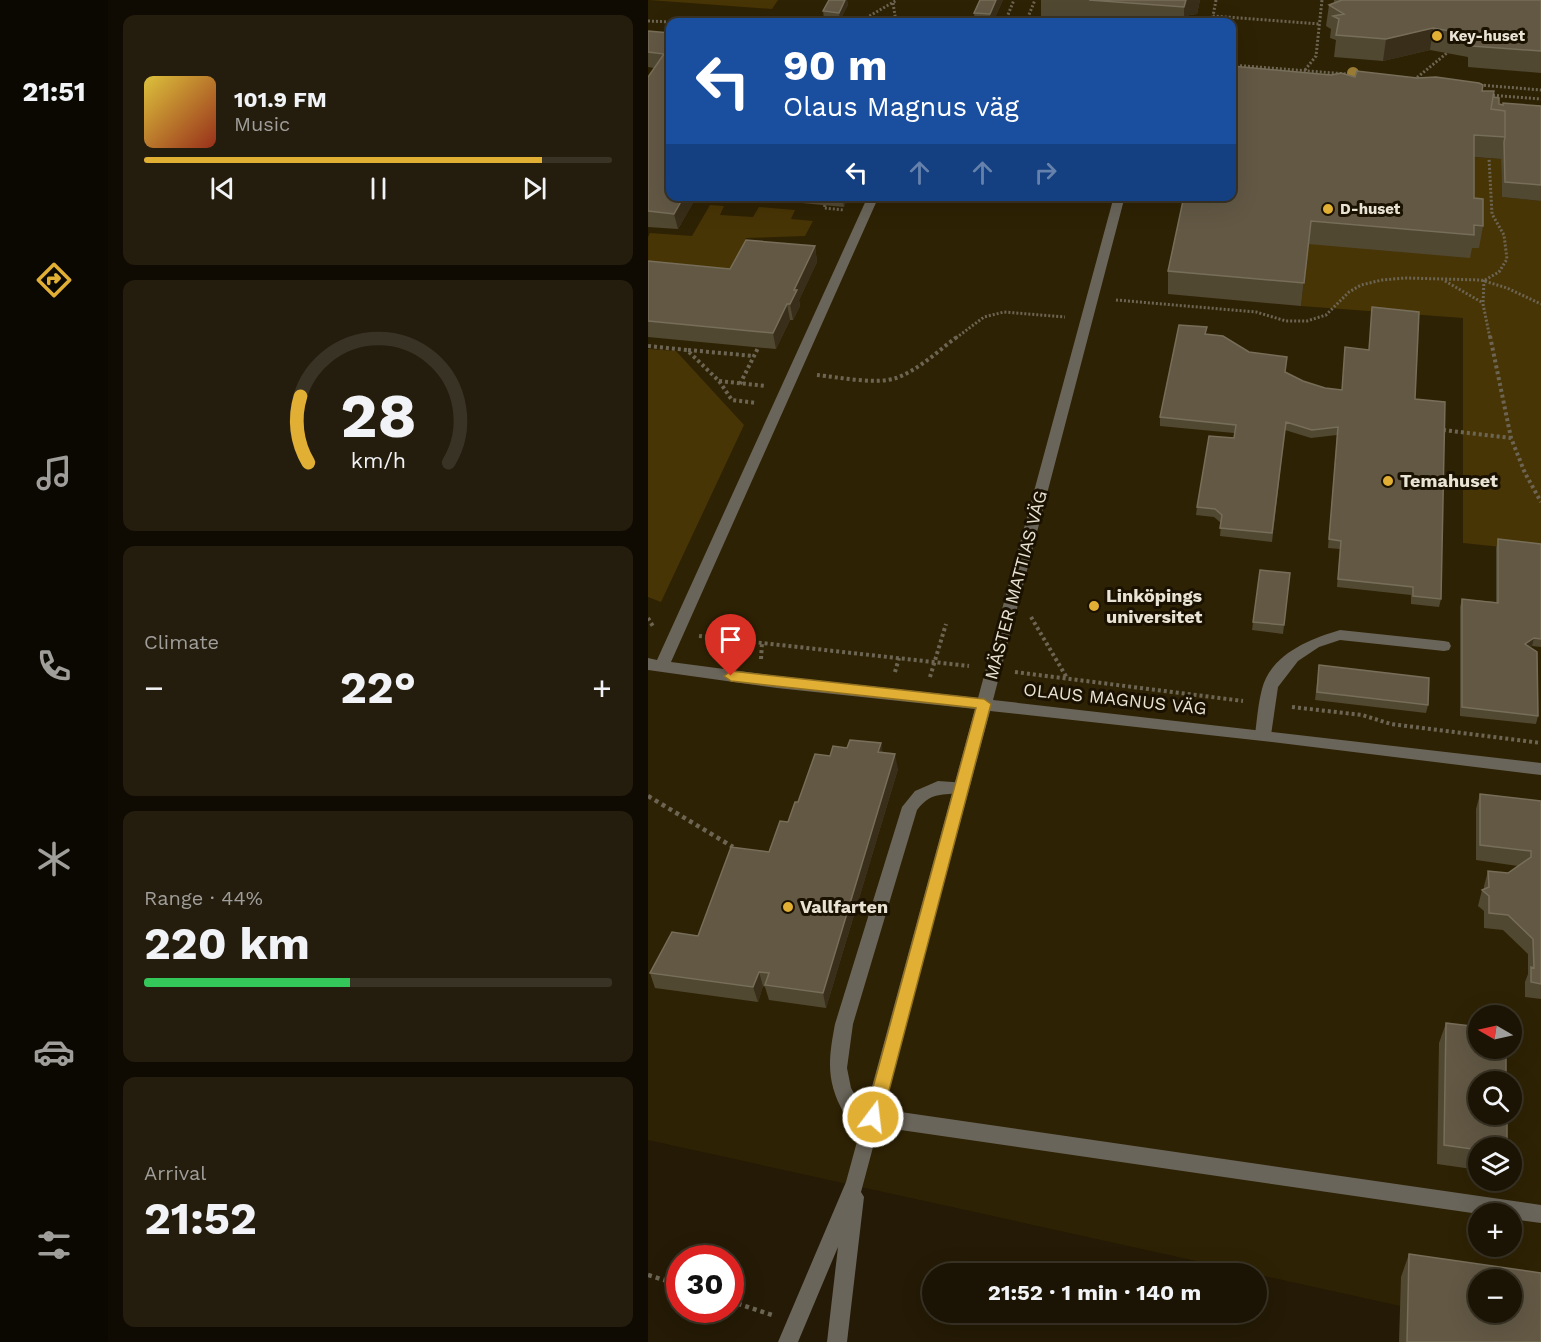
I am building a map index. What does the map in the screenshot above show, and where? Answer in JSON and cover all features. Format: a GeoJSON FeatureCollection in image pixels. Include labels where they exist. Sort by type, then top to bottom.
{"type":"FeatureCollection","features":[{"type":"Feature","properties":{"kind":"street"},"geometry":{"type":"LineString","coordinates":[[655,665],[676,633],[871,201]]}},
{"type":"Feature","properties":{"kind":"street","name":"MÄSTER MATTIAS VÄG"},"geometry":{"type":"LineString","coordinates":[[837,1342],[856,1182],[1119,201]]}},
{"type":"Feature","properties":{"kind":"street"},"geometry":{"type":"LineString","coordinates":[[1263,735],[1270,687],[1278,673],[1293,657],[1314,643],[1340,635],[1444,646]]}},
{"type":"Feature","properties":{"kind":"street","name":"OLAUS MAGNUS VÄG"},"geometry":{"type":"LineString","coordinates":[[655,665],[777,682],[1263,735],[1541,769]]}},
{"type":"Feature","properties":{"kind":"street"},"geometry":{"type":"LineString","coordinates":[[962,787],[930,790],[918,795],[910,807],[844,1024],[838,1057],[838,1083],[852,1109],[873,1117],[1541,1214]]}},
{"type":"Feature","properties":{"kind":"street","name":"MÄSTER MATTIAS VÄG"},"geometry":{"type":"LineString","coordinates":[[788,1342],[856,1182]]}},
{"type":"Feature","properties":{"kind":"path"},"geometry":{"type":"LineString","coordinates":[[866,18],[897,0]]}},
{"type":"Feature","properties":{"kind":"path"},"geometry":{"type":"LineString","coordinates":[[1007,18],[1014,0]]}},
{"type":"Feature","properties":{"kind":"path"},"geometry":{"type":"LineString","coordinates":[[1028,18],[1035,0]]}},
{"type":"Feature","properties":{"kind":"path"},"geometry":{"type":"LineString","coordinates":[[1216,0],[1213,16],[1320,24]]}},
{"type":"Feature","properties":{"kind":"path"},"geometry":{"type":"LineString","coordinates":[[1305,71],[1316,56],[1322,0]]}},
{"type":"Feature","properties":{"kind":"path"},"geometry":{"type":"LineString","coordinates":[[893,3],[895,18]]}},
{"type":"Feature","properties":{"kind":"path"},"geometry":{"type":"LineString","coordinates":[[648,21],[666,22]]}},
{"type":"Feature","properties":{"kind":"path"},"geometry":{"type":"LineString","coordinates":[[1408,84],[1447,53]]}},
{"type":"Feature","properties":{"kind":"path"},"geometry":{"type":"LineString","coordinates":[[1236,66],[1360,75]]}},
{"type":"Feature","properties":{"kind":"path"},"geometry":{"type":"LineString","coordinates":[[1403,79],[1426,81]]}},
{"type":"Feature","properties":{"kind":"path"},"geometry":{"type":"LineString","coordinates":[[1472,84],[1541,90]]}},
{"type":"Feature","properties":{"kind":"path"},"geometry":{"type":"LineString","coordinates":[[1487,95],[1541,99]]}},
{"type":"Feature","properties":{"kind":"path"},"geometry":{"type":"LineString","coordinates":[[1484,280],[1499,272],[1507,259],[1504,235],[1492,214],[1489,158]]}},
{"type":"Feature","properties":{"kind":"path"},"geometry":{"type":"LineString","coordinates":[[825,205],[824,208],[850,210]]}},
{"type":"Feature","properties":{"kind":"path"},"geometry":{"type":"LineString","coordinates":[[1093,297],[1256,312],[1271,318],[1306,322],[1320,319],[1332,311],[1347,292],[1373,281],[1418,278],[1484,280],[1541,304]]}},
{"type":"Feature","properties":{"kind":"path"},"geometry":{"type":"LineString","coordinates":[[1443,280],[1483,304]]}},
{"type":"Feature","properties":{"kind":"path"},"geometry":{"type":"LineString","coordinates":[[1484,280],[1483,304],[1511,438],[1541,502]]}},
{"type":"Feature","properties":{"kind":"path"},"geometry":{"type":"LineString","coordinates":[[794,373],[868,380],[894,379],[912,370],[984,317],[1004,312],[1087,319]]}},
{"type":"Feature","properties":{"kind":"path"},"geometry":{"type":"LineString","coordinates":[[648,346],[754,357]]}},
{"type":"Feature","properties":{"kind":"path"},"geometry":{"type":"LineString","coordinates":[[740,384],[758,348]]}},
{"type":"Feature","properties":{"kind":"path"},"geometry":{"type":"LineString","coordinates":[[687,350],[719,381],[732,400],[760,403],[781,401]]}},
{"type":"Feature","properties":{"kind":"path"},"geometry":{"type":"LineString","coordinates":[[719,381],[787,388]]}},
{"type":"Feature","properties":{"kind":"path"},"geometry":{"type":"LineString","coordinates":[[1443,430],[1511,438]]}},
{"type":"Feature","properties":{"kind":"path"},"geometry":{"type":"LineString","coordinates":[[1031,617],[1067,679]]}},
{"type":"Feature","properties":{"kind":"path"},"geometry":{"type":"LineString","coordinates":[[648,618],[655,630],[648,630]]}},
{"type":"Feature","properties":{"kind":"path"},"geometry":{"type":"LineString","coordinates":[[935,662],[946,624]]}},
{"type":"Feature","properties":{"kind":"path"},"geometry":{"type":"LineString","coordinates":[[676,633],[993,669],[1362,716],[1391,724],[1541,743]]}},
{"type":"Feature","properties":{"kind":"path"},"geometry":{"type":"LineString","coordinates":[[761,663],[762,642]]}},
{"type":"Feature","properties":{"kind":"path"},"geometry":{"type":"LineString","coordinates":[[892,679],[899,658]]}},
{"type":"Feature","properties":{"kind":"path"},"geometry":{"type":"LineString","coordinates":[[648,796],[733,847]]}},
{"type":"Feature","properties":{"kind":"path"},"geometry":{"type":"LineString","coordinates":[[648,1275],[666,1281]]}},
{"type":"Feature","properties":{"kind":"shaded area","name":"Linköpings universitet"},"geometry":{"type":"Polygon","coordinates":[[[648,0],[1541,0],[1541,1337],[1478,1323],[1522,1323],[1522,1269],[1468,1269],[1468,1321],[1267,1277],[1267,1263],[1206,1263],[648,1140],[648,0]]]}},
{"type":"Feature","properties":{"kind":"shaded area"},"geometry":{"type":"Polygon","coordinates":[[[649,0],[778,0],[772,9],[649,0]]]}},
{"type":"Feature","properties":{"kind":"shaded area"},"geometry":{"type":"Polygon","coordinates":[[[1470,157],[1501,159],[1502,197],[1541,201],[1541,551],[1463,543],[1463,318],[1301,306],[1308,244],[1470,221],[1470,157]]]}},
{"type":"Feature","properties":{"kind":"shaded area"},"geometry":{"type":"Polygon","coordinates":[[[710,205],[724,206],[720,215],[753,217],[759,207],[795,210],[791,219],[813,221],[805,236],[746,238],[729,281],[648,273],[650,233],[692,236],[710,205]]]}},
{"type":"Feature","properties":{"kind":"shaded area"},"geometry":{"type":"Polygon","coordinates":[[[648,349],[676,351],[744,425],[661,602],[648,597],[648,349]]]}},
{"type":"Feature","properties":{"kind":"building"},"geometry":{"type":"Polygon","coordinates":[[[829,0],[845,0],[839,13],[823,11],[829,0]]]}},
{"type":"Feature","properties":{"kind":"building"},"geometry":{"type":"Polygon","coordinates":[[[980,0],[996,0],[990,14],[974,13],[980,0]]]}},
{"type":"Feature","properties":{"kind":"building"},"geometry":{"type":"Polygon","coordinates":[[[1089,0],[1186,0],[1184,7],[1089,0]]]}},
{"type":"Feature","properties":{"kind":"building","name":"Key-huset"},"geometry":{"type":"Polygon","coordinates":[[[1342,0],[1541,0],[1541,51],[1472,46],[1472,35],[1433,28],[1386,39],[1336,35],[1339,19],[1333,16],[1344,14],[1329,5],[1342,0]]]}},
{"type":"Feature","properties":{"kind":"building"},"geometry":{"type":"Polygon","coordinates":[[[648,31],[666,33],[666,201],[681,201],[674,214],[648,211],[648,77],[664,54],[648,52],[648,31]]]}},
{"type":"Feature","properties":{"kind":"building","name":"D-huset"},"geometry":{"type":"Polygon","coordinates":[[[1236,66],[1331,75],[1341,73],[1355,77],[1357,71],[1479,83],[1483,85],[1482,91],[1494,91],[1491,109],[1505,111],[1505,137],[1474,135],[1474,198],[1483,199],[1483,226],[1474,225],[1474,235],[1311,221],[1304,283],[1168,271],[1183,201],[1236,201],[1236,66]]]}},
{"type":"Feature","properties":{"kind":"building"},"geometry":{"type":"Polygon","coordinates":[[[1493,97],[1499,98],[1499,104],[1503,105],[1503,103],[1541,106],[1541,185],[1505,182],[1505,111],[1491,109],[1493,97]]]}},
{"type":"Feature","properties":{"kind":"building"},"geometry":{"type":"Polygon","coordinates":[[[746,240],[815,246],[794,290],[797,290],[790,304],[787,304],[773,333],[648,321],[648,261],[730,269],[746,240]]]}},
{"type":"Feature","properties":{"kind":"building","name":"Temahuset"},"geometry":{"type":"Polygon","coordinates":[[[1372,307],[1419,312],[1415,399],[1445,402],[1441,599],[1413,596],[1413,587],[1338,579],[1341,541],[1329,539],[1338,427],[1312,430],[1286,422],[1272,533],[1220,528],[1222,515],[1215,509],[1197,507],[1209,436],[1234,438],[1236,425],[1160,417],[1179,325],[1207,327],[1205,334],[1223,336],[1249,352],[1287,357],[1285,372],[1325,388],[1342,390],[1345,347],[1369,350],[1372,307]]]}},
{"type":"Feature","properties":{"kind":"building"},"geometry":{"type":"Polygon","coordinates":[[[1498,539],[1541,544],[1541,639],[1534,638],[1525,644],[1537,652],[1538,716],[1462,707],[1462,599],[1498,603],[1498,539]]]}},
{"type":"Feature","properties":{"kind":"building"},"geometry":{"type":"Polygon","coordinates":[[[1260,570],[1290,573],[1284,625],[1253,622],[1260,570]]]}},
{"type":"Feature","properties":{"kind":"building"},"geometry":{"type":"Polygon","coordinates":[[[1319,665],[1429,678],[1428,705],[1317,692],[1319,665]]]}},
{"type":"Feature","properties":{"kind":"building","name":"Vallfarten"},"geometry":{"type":"Polygon","coordinates":[[[850,740],[881,743],[878,752],[895,754],[823,993],[765,985],[769,973],[759,972],[753,987],[650,973],[672,932],[698,936],[731,847],[769,852],[780,821],[788,822],[795,802],[798,802],[815,754],[830,756],[833,746],[847,748],[850,740]]]}},
{"type":"Feature","properties":{"kind":"building"},"geometry":{"type":"Polygon","coordinates":[[[1480,794],[1541,801],[1541,984],[1531,982],[1531,967],[1534,968],[1533,939],[1508,915],[1489,913],[1489,896],[1482,890],[1489,887],[1488,871],[1508,873],[1531,857],[1531,851],[1480,845],[1480,794]]]}},
{"type":"Feature","properties":{"kind":"building"},"geometry":{"type":"Polygon","coordinates":[[[1446,1023],[1468,1026],[1468,1059],[1506,1059],[1506,1071],[1468,1071],[1468,1125],[1507,1125],[1507,1137],[1468,1137],[1468,1148],[1444,1145],[1446,1023]]]}},
{"type":"Feature","properties":{"kind":"building"},"geometry":{"type":"Polygon","coordinates":[[[1409,1254],[1513,1269],[1468,1269],[1468,1323],[1522,1323],[1522,1270],[1541,1273],[1541,1342],[1407,1342],[1409,1254]]]}},
{"type":"Feature","properties":{"kind":"place","name":"Key-huset"},"geometry":{"type":"Point","coordinates":[1437,36]}},
{"type":"Feature","properties":{"kind":"place","name":"D-huset"},"geometry":{"type":"Point","coordinates":[1328,209]}},
{"type":"Feature","properties":{"kind":"place","name":"Temahuset"},"geometry":{"type":"Point","coordinates":[1388,481]}},
{"type":"Feature","properties":{"kind":"place","name":"Linköpings universitet"},"geometry":{"type":"Point","coordinates":[1094,606]}},
{"type":"Feature","properties":{"kind":"place","name":"Vallfarten"},"geometry":{"type":"Point","coordinates":[788,907]}},
{"type":"Feature","properties":{"kind":"route"},"geometry":{"type":"LineString","coordinates":[[731,676],[984,704],[873,1117]]}}]}
